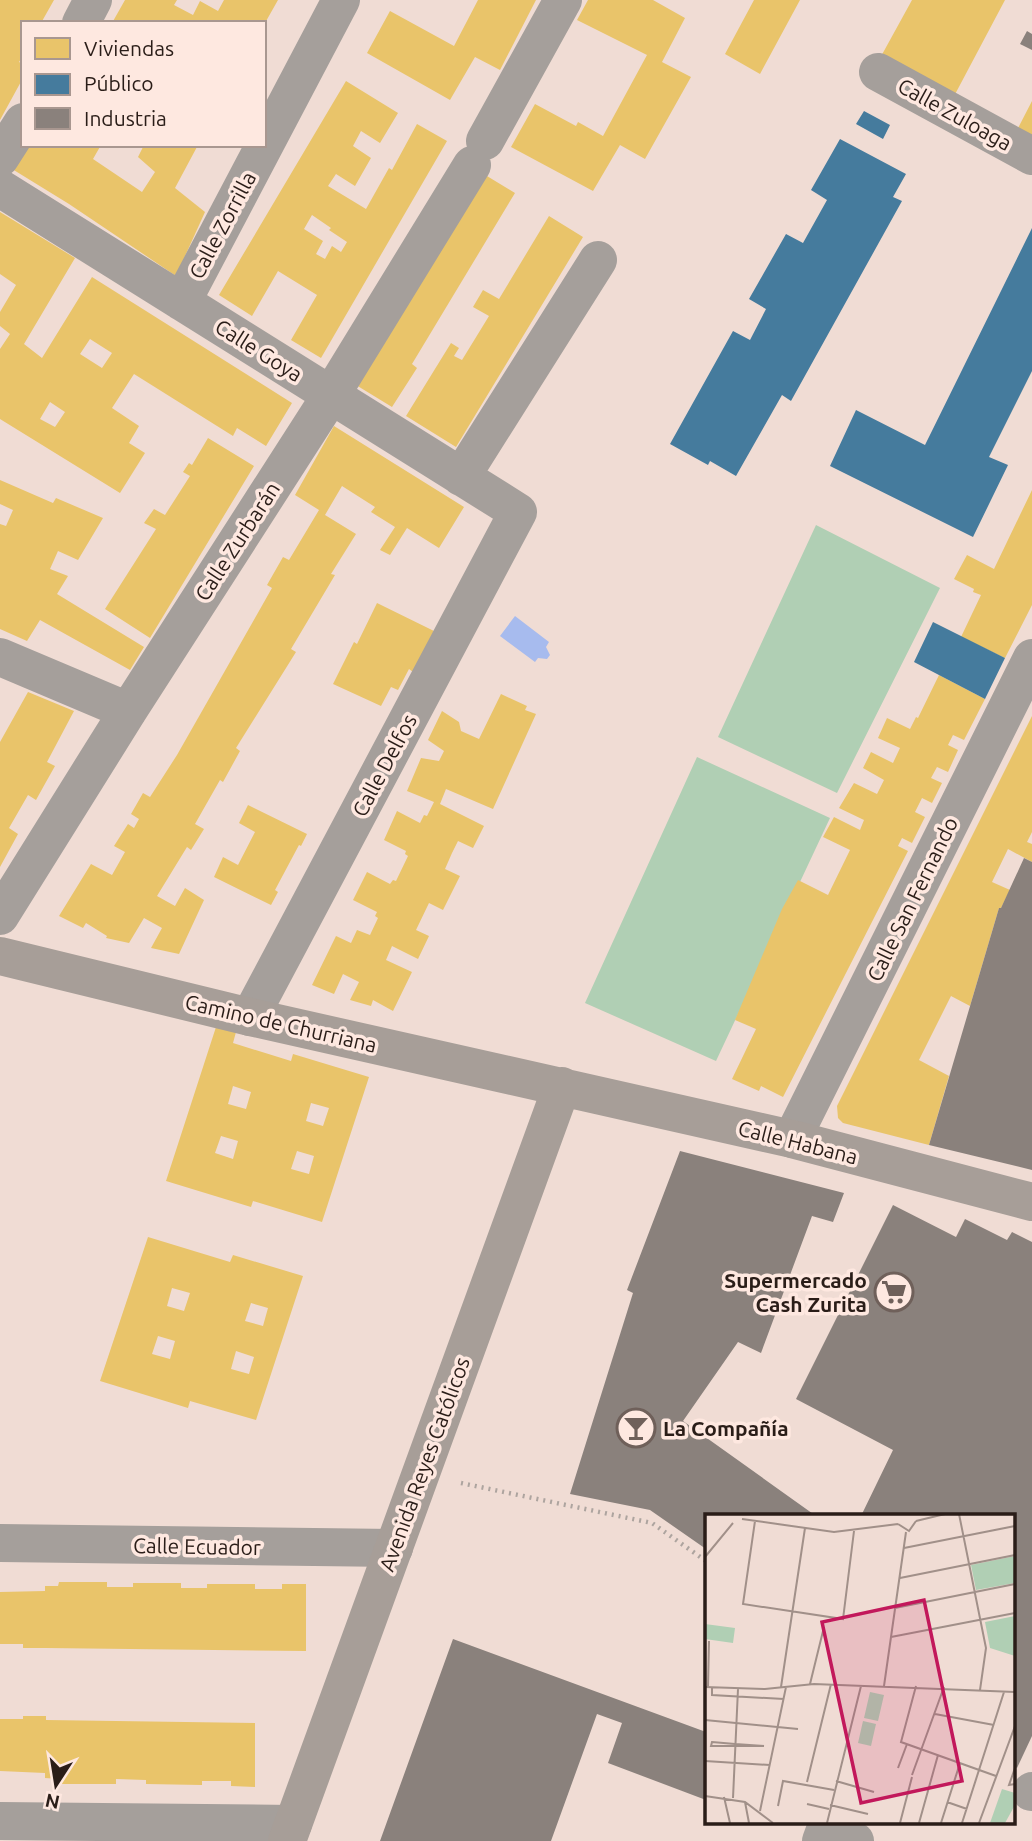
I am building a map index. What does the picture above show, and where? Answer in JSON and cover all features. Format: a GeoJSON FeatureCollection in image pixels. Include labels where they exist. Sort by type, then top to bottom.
{"type":"FeatureCollection","features":[{"type":"Feature","properties":{"kind":"street"},"geometry":{"type":"LineString","coordinates":[[82,21],[93,0]]}},
{"type":"Feature","properties":{"kind":"street","name":"Calle Zorrilla"},"geometry":{"type":"LineString","coordinates":[[266,142],[341,0]]}},
{"type":"Feature","properties":{"kind":"street","name":"Calle Zurbarán"},"geometry":{"type":"LineString","coordinates":[[0,916],[128,711],[331,396],[478,153],[563,0]]}},
{"type":"Feature","properties":{"kind":"street","name":"Calle Zuloaga"},"geometry":{"type":"LineString","coordinates":[[878,72],[1032,156]]}},
{"type":"Feature","properties":{"kind":"street"},"geometry":{"type":"LineString","coordinates":[[0,158],[21,125]]}},
{"type":"Feature","properties":{"kind":"street","name":"Calle Zorrilla"},"geometry":{"type":"LineString","coordinates":[[182,302],[264,147]]}},
{"type":"Feature","properties":{"kind":"street","name":"Calle Goya"},"geometry":{"type":"LineString","coordinates":[[0,188],[518,512]]}},
{"type":"Feature","properties":{"kind":"street"},"geometry":{"type":"LineString","coordinates":[[461,477],[598,260]]}},
{"type":"Feature","properties":{"kind":"street","name":"Calle Delfos"},"geometry":{"type":"LineString","coordinates":[[250,1017],[518,512]]}},
{"type":"Feature","properties":{"kind":"street"},"geometry":{"type":"LineString","coordinates":[[0,657],[128,711]]}},
{"type":"Feature","properties":{"kind":"street","name":"Calle San Fernando"},"geometry":{"type":"LineString","coordinates":[[792,1139],[1032,658]]}},
{"type":"Feature","properties":{"kind":"street","name":"Camino de Churriana"},"geometry":{"type":"LineString","coordinates":[[0,956],[250,1017],[562,1086]]}},
{"type":"Feature","properties":{"kind":"street","name":"Calle Habana"},"geometry":{"type":"LineString","coordinates":[[562,1086],[792,1139],[1032,1202]]}},
{"type":"Feature","properties":{"kind":"street","name":"Avenida Reyes Católicos"},"geometry":{"type":"LineString","coordinates":[[290,1833],[562,1086]]}},
{"type":"Feature","properties":{"kind":"street","name":"Calle Ecuador"},"geometry":{"type":"LineString","coordinates":[[0,1543],[394,1548]]}},
{"type":"Feature","properties":{"kind":"street"},"geometry":{"type":"LineString","coordinates":[[0,1821],[290,1833]]}},
{"type":"Feature","properties":{"kind":"path"},"geometry":{"type":"LineString","coordinates":[[421,1475],[652,1522],[705,1560]]}},
{"type":"Feature","properties":{"kind":"green space"},"geometry":{"type":"Polygon","coordinates":[[[816,525],[940,588],[837,793],[718,737],[816,525]]]}},
{"type":"Feature","properties":{"kind":"green space"},"geometry":{"type":"Polygon","coordinates":[[[697,757],[830,818],[716,1061],[585,1003],[697,757]]]}},
{"type":"Feature","properties":{"kind":"water"},"geometry":{"type":"Polygon","coordinates":[[[515,616],[549,642],[546,647],[550,655],[547,659],[538,658],[535,662],[500,636],[515,616]]]}},
{"type":"Feature","properties":{"kind":"building: Viviendas"},"geometry":{"type":"Polygon","coordinates":[[[0,0],[54,0],[42,21],[21,21],[21,82],[0,120],[0,0]]]}},
{"type":"Feature","properties":{"kind":"building: Viviendas"},"geometry":{"type":"Polygon","coordinates":[[[125,0],[177,0],[174,5],[193,15],[200,1],[218,11],[224,0],[278,0],[266,21],[113,21],[125,0]]]}},
{"type":"Feature","properties":{"kind":"building: Viviendas"},"geometry":{"type":"Polygon","coordinates":[[[478,0],[536,0],[500,70],[475,57],[450,100],[367,53],[390,11],[454,46],[478,0]]]}},
{"type":"Feature","properties":{"kind":"building: Viviendas"},"geometry":{"type":"Polygon","coordinates":[[[588,0],[653,0],[685,18],[662,62],[691,77],[645,159],[620,145],[593,191],[511,147],[535,104],[576,126],[578,122],[603,136],[647,55],[577,20],[588,0]]]}},
{"type":"Feature","properties":{"kind":"building: Viviendas"},"geometry":{"type":"Polygon","coordinates":[[[754,0],[800,0],[760,74],[725,54],[754,0]]]}},
{"type":"Feature","properties":{"kind":"building: Viviendas"},"geometry":{"type":"Polygon","coordinates":[[[912,0],[1005,0],[952,100],[879,60],[912,0]]]}},
{"type":"Feature","properties":{"kind":"building: Viviendas"},"geometry":{"type":"Polygon","coordinates":[[[346,81],[398,113],[380,143],[361,131],[353,146],[371,158],[355,186],[336,174],[328,186],[366,209],[389,168],[392,170],[417,124],[447,141],[321,358],[291,340],[317,295],[278,271],[252,316],[219,295],[346,81]],[[312,215],[304,229],[323,241],[316,254],[325,259],[332,246],[341,252],[347,242],[329,230],[331,228],[312,215]]]}},
{"type":"Feature","properties":{"kind":"building: Viviendas"},"geometry":{"type":"Polygon","coordinates":[[[1032,101],[1032,144],[1015,134],[1032,101]]]}},
{"type":"Feature","properties":{"kind":"building: Viviendas"},"geometry":{"type":"Polygon","coordinates":[[[21,147],[100,147],[93,159],[142,192],[155,172],[138,157],[143,147],[197,147],[175,188],[205,212],[176,276],[4,164],[21,147]]]}},
{"type":"Feature","properties":{"kind":"building: Viviendas"},"geometry":{"type":"Polygon","coordinates":[[[482,173],[515,193],[412,364],[417,368],[392,407],[356,385],[482,173]]]}},
{"type":"Feature","properties":{"kind":"building: Viviendas"},"geometry":{"type":"Polygon","coordinates":[[[0,212],[75,258],[24,344],[42,358],[92,277],[292,403],[266,446],[237,428],[233,436],[134,374],[112,408],[139,426],[129,443],[145,453],[120,493],[0,419],[0,349],[10,334],[0,326],[0,312],[16,285],[0,274],[0,212]],[[90,339],[80,354],[102,368],[112,353],[90,339]],[[50,402],[40,419],[55,427],[65,412],[50,402]]]}},
{"type":"Feature","properties":{"kind":"building: Viviendas"},"geometry":{"type":"Polygon","coordinates":[[[549,216],[583,237],[456,447],[406,416],[451,343],[459,348],[454,356],[462,360],[489,316],[473,307],[483,290],[499,299],[549,216]]]}},
{"type":"Feature","properties":{"kind":"building: Viviendas"},"geometry":{"type":"Polygon","coordinates":[[[334,426],[464,507],[439,548],[407,528],[390,555],[380,550],[395,527],[371,512],[375,507],[342,486],[325,515],[356,534],[291,649],[296,652],[236,748],[240,751],[195,824],[204,829],[191,850],[187,847],[157,896],[175,906],[185,888],[204,900],[179,954],[151,948],[162,928],[144,918],[129,943],[106,938],[107,936],[86,923],[83,928],[59,916],[91,864],[112,875],[125,852],[114,846],[128,824],[134,828],[139,819],[131,814],[143,793],[150,797],[177,755],[272,588],[267,585],[283,557],[289,560],[319,510],[295,495],[334,426]]]}},
{"type":"Feature","properties":{"kind":"building: Viviendas"},"geometry":{"type":"Polygon","coordinates":[[[208,438],[254,466],[150,638],[105,609],[156,529],[144,523],[154,509],[165,515],[190,476],[183,472],[189,463],[192,465],[208,438]]]}},
{"type":"Feature","properties":{"kind":"building: Viviendas"},"geometry":{"type":"Polygon","coordinates":[[[0,480],[53,503],[56,498],[103,518],[78,560],[58,551],[50,569],[68,576],[57,594],[144,647],[130,670],[40,620],[27,641],[0,629],[0,524],[6,526],[13,510],[0,504],[0,480]]]}},
{"type":"Feature","properties":{"kind":"building: Viviendas"},"geometry":{"type":"Polygon","coordinates":[[[1032,490],[1032,605],[1005,658],[961,637],[981,595],[954,579],[967,555],[994,569],[1032,490]]]}},
{"type":"Feature","properties":{"kind":"building: Viviendas"},"geometry":{"type":"Polygon","coordinates":[[[377,603],[434,631],[413,672],[409,669],[398,690],[391,687],[381,706],[333,684],[377,603]]]}},
{"type":"Feature","properties":{"kind":"building: Viviendas"},"geometry":{"type":"Polygon","coordinates":[[[939,675],[985,699],[964,740],[953,735],[948,745],[958,750],[948,772],[937,767],[931,778],[942,783],[932,803],[922,798],[915,812],[925,817],[912,843],[902,838],[898,846],[908,851],[783,1097],[761,1086],[759,1091],[732,1079],[756,1029],[735,1020],[782,909],[798,880],[828,895],[850,850],[823,837],[834,817],[860,830],[864,820],[839,808],[854,783],[877,794],[884,780],[863,768],[871,752],[893,763],[900,748],[878,738],[887,718],[910,729],[939,675]]]}},
{"type":"Feature","properties":{"kind":"building: Viviendas"},"geometry":{"type":"Polygon","coordinates":[[[28,692],[74,711],[47,762],[55,766],[36,800],[28,795],[9,828],[18,834],[0,867],[0,742],[28,692]]]}},
{"type":"Feature","properties":{"kind":"building: Viviendas"},"geometry":{"type":"Polygon","coordinates":[[[501,694],[527,706],[525,710],[536,714],[493,809],[446,789],[440,804],[484,826],[473,848],[458,841],[452,853],[445,869],[460,876],[443,910],[429,903],[416,930],[429,936],[418,959],[392,946],[386,960],[412,972],[393,1011],[373,1000],[371,1006],[350,1000],[359,982],[343,974],[334,994],[312,985],[336,936],[351,943],[357,930],[370,935],[378,918],[375,916],[377,912],[353,900],[367,872],[390,884],[393,880],[396,881],[408,856],[406,851],[384,840],[397,811],[420,823],[434,802],[407,791],[421,758],[439,761],[444,751],[428,740],[442,711],[459,722],[461,731],[479,739],[501,694]]]}},
{"type":"Feature","properties":{"kind":"building: Viviendas"},"geometry":{"type":"Polygon","coordinates":[[[1032,716],[1032,832],[1027,842],[1032,844],[1032,862],[1008,849],[992,882],[1010,890],[999,908],[970,1006],[951,996],[919,1060],[949,1076],[929,1145],[843,1123],[838,1118],[837,1106],[1032,716]]]}},
{"type":"Feature","properties":{"kind":"building: Viviendas"},"geometry":{"type":"Polygon","coordinates":[[[248,805],[307,834],[275,890],[278,892],[271,905],[214,877],[223,857],[238,865],[255,832],[239,823],[248,805]]]}},
{"type":"Feature","properties":{"kind":"building: Viviendas"},"geometry":{"type":"Polygon","coordinates":[[[216,1027],[236,1032],[233,1043],[291,1061],[293,1054],[369,1077],[322,1222],[253,1201],[251,1207],[166,1181],[216,1027]],[[233,1086],[228,1104],[246,1109],[251,1092],[233,1086]],[[311,1103],[306,1121],[323,1126],[329,1108],[311,1103]],[[221,1136],[215,1153],[233,1159],[238,1141],[221,1136]],[[297,1151],[291,1169],[309,1174],[314,1156],[297,1151]]]}},
{"type":"Feature","properties":{"kind":"building: Viviendas"},"geometry":{"type":"Polygon","coordinates":[[[148,1237],[230,1262],[233,1255],[303,1276],[256,1420],[190,1401],[188,1408],[100,1381],[148,1237]],[[172,1288],[167,1306],[184,1311],[190,1293],[172,1288]],[[251,1303],[245,1321],[263,1326],[268,1308],[251,1303]],[[158,1336],[152,1354],[170,1359],[175,1341],[158,1336]],[[236,1351],[231,1369],[249,1374],[254,1357],[236,1351]]]}},
{"type":"Feature","properties":{"kind":"building: Viviendas"},"geometry":{"type":"Polygon","coordinates":[[[59,1582],[107,1582],[107,1587],[133,1587],[133,1583],[181,1583],[181,1588],[207,1588],[207,1584],[255,1584],[255,1589],[282,1589],[282,1584],[306,1584],[306,1651],[23,1648],[23,1644],[0,1644],[0,1592],[45,1591],[45,1586],[58,1586],[59,1582]]]}},
{"type":"Feature","properties":{"kind":"building: Viviendas"},"geometry":{"type":"Polygon","coordinates":[[[23,1716],[46,1716],[46,1720],[255,1723],[255,1787],[231,1786],[231,1781],[202,1781],[202,1785],[146,1784],[146,1780],[116,1779],[116,1784],[60,1784],[60,1779],[45,1778],[45,1773],[0,1771],[0,1719],[23,1719],[23,1716]]]}},
{"type":"Feature","properties":{"kind":"building: Público"},"geometry":{"type":"Polygon","coordinates":[[[864,111],[890,125],[883,139],[856,124],[864,111]]]}},
{"type":"Feature","properties":{"kind":"building: Público"},"geometry":{"type":"Polygon","coordinates":[[[840,139],[906,174],[893,197],[902,201],[791,401],[782,395],[736,476],[710,461],[708,465],[670,444],[733,331],[750,340],[766,309],[749,299],[786,234],[803,243],[827,200],[811,190],[840,139]]]}},
{"type":"Feature","properties":{"kind":"building: Público"},"geometry":{"type":"Polygon","coordinates":[[[1032,228],[1032,371],[989,457],[1008,465],[973,537],[830,466],[856,410],[925,445],[1032,228]]]}},
{"type":"Feature","properties":{"kind":"building: Público"},"geometry":{"type":"Polygon","coordinates":[[[933,622],[1005,658],[985,699],[914,662],[933,622]]]}},
{"type":"Feature","properties":{"kind":"building: Industria"},"geometry":{"type":"Polygon","coordinates":[[[1027,31],[1032,34],[1032,50],[1020,44],[1027,31]]]}},
{"type":"Feature","properties":{"kind":"building: Industria"},"geometry":{"type":"Polygon","coordinates":[[[1024,858],[1032,862],[1032,1170],[929,1145],[999,908],[1024,858]]]}},
{"type":"Feature","properties":{"kind":"building: Industria"},"geometry":{"type":"Polygon","coordinates":[[[680,1151],[844,1193],[833,1222],[812,1216],[761,1353],[738,1342],[683,1421],[813,1514],[705,1514],[705,1548],[650,1510],[570,1494],[633,1293],[627,1290],[680,1151]]]}},
{"type":"Feature","properties":{"kind":"building: Industria"},"geometry":{"type":"Polygon","coordinates":[[[893,1205],[956,1237],[965,1219],[1007,1240],[1012,1232],[1032,1242],[1032,1736],[1017,1768],[1014,1766],[1014,1514],[862,1514],[893,1450],[796,1399],[893,1205]]]}},
{"type":"Feature","properties":{"kind":"building: Industria"},"geometry":{"type":"Polygon","coordinates":[[[453,1639],[705,1732],[705,1800],[608,1763],[622,1723],[597,1714],[551,1841],[380,1841],[453,1639]]]}},
{"type":"Feature","properties":{"kind":"place","name":"Supermercado Cash Zurita"},"geometry":{"type":"Point","coordinates":[894,1292]}},
{"type":"Feature","properties":{"kind":"place","name":"La Compañía"},"geometry":{"type":"Point","coordinates":[636,1428]}}]}
